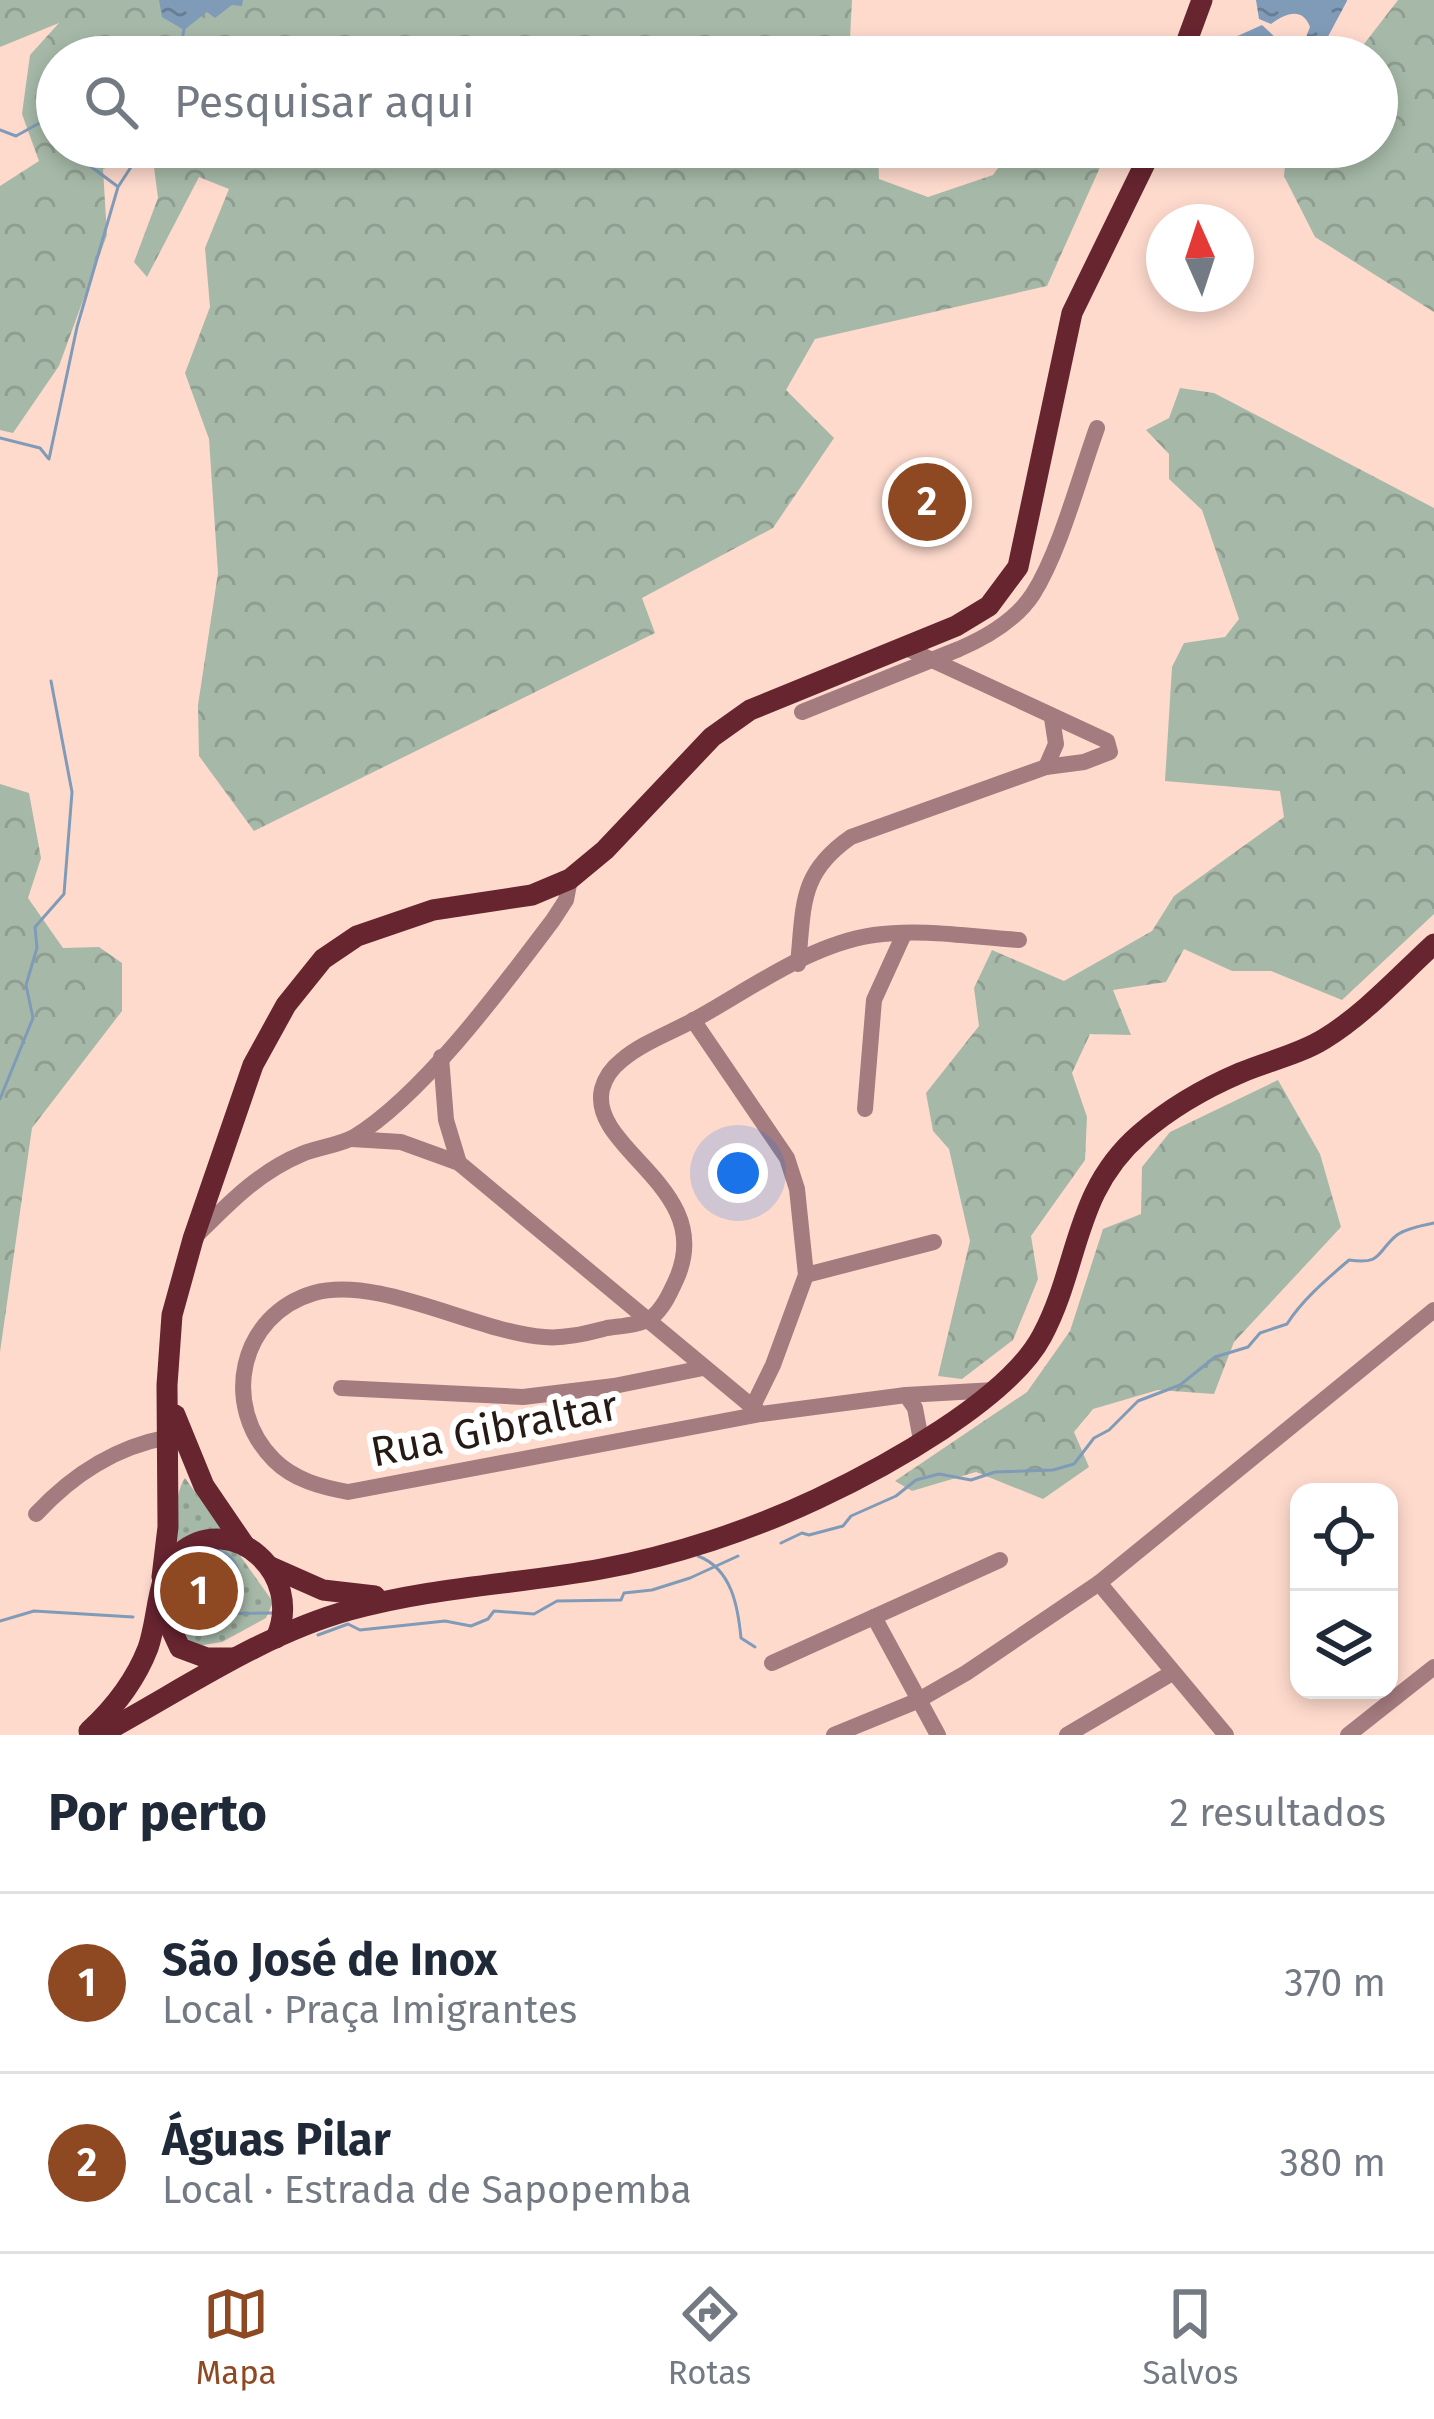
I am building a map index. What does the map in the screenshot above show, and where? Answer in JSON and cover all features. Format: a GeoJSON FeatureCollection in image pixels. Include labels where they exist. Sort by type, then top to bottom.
{"type":"FeatureCollection","features":[{"type":"Feature","properties":{"kind":"main road"},"geometry":{"type":"LineString","coordinates":[[1189,36],[1202,0]]}},
{"type":"Feature","properties":{"kind":"main road"},"geometry":{"type":"LineString","coordinates":[[85,1735],[133,1677],[161,1606],[169,1527],[166,1385],[172,1315],[253,1065],[286,1005],[323,959],[357,936],[462,905],[532,895],[570,879],[596,860],[712,737],[750,710],[956,626],[989,606],[1018,567],[1072,313],[1143,168]]}},
{"type":"Feature","properties":{"kind":"main road"},"geometry":{"type":"LineString","coordinates":[[110,1732],[276,1638],[332,1616],[406,1596],[603,1569],[652,1557],[819,1498],[921,1440],[998,1390],[1041,1339],[1094,1192],[1111,1163],[1139,1135],[1199,1094],[1323,1040],[1434,944]]}},
{"type":"Feature","properties":{"kind":"main road"},"geometry":{"type":"LineString","coordinates":[[166,1385],[198,1473],[245,1546],[271,1567],[342,1595],[406,1596]]}},
{"type":"Feature","properties":{"kind":"main road"},"geometry":{"type":"LineString","coordinates":[[162,1577],[168,1564],[193,1545],[225,1541],[245,1546]]}},
{"type":"Feature","properties":{"kind":"main road"},"geometry":{"type":"LineString","coordinates":[[271,1567],[284,1596],[276,1638]]}},
{"type":"Feature","properties":{"kind":"main road"},"geometry":{"type":"LineString","coordinates":[[161,1606],[173,1640],[191,1655],[238,1658]]}},
{"type":"Feature","properties":{"kind":"street"},"geometry":{"type":"LineString","coordinates":[[802,712],[984,638],[1013,617],[1032,596],[1096,428]]}},
{"type":"Feature","properties":{"kind":"street"},"geometry":{"type":"LineString","coordinates":[[798,964],[811,875],[826,854],[851,837],[1046,766],[1101,758],[1111,748],[1107,741],[904,647]]}},
{"type":"Feature","properties":{"kind":"street"},"geometry":{"type":"LineString","coordinates":[[1046,766],[1056,744],[1052,718]]}},
{"type":"Feature","properties":{"kind":"street"},"geometry":{"type":"LineString","coordinates":[[352,1139],[399,1101],[441,1057],[553,920],[566,900],[570,879]]}},
{"type":"Feature","properties":{"kind":"street"},"geometry":{"type":"LineString","coordinates":[[865,1109],[874,1000],[904,934]]}},
{"type":"Feature","properties":{"kind":"street"},"geometry":{"type":"LineString","coordinates":[[650,1319],[668,1298],[682,1266],[686,1238],[668,1195],[614,1130],[605,1112],[602,1089],[619,1062],[798,964],[853,940],[904,934],[1019,940]]}},
{"type":"Feature","properties":{"kind":"street"},"geometry":{"type":"LineString","coordinates":[[193,1239],[235,1196],[311,1150],[352,1139],[401,1142],[459,1163],[756,1411],[806,1275],[797,1189],[788,1158],[693,1020]]}},
{"type":"Feature","properties":{"kind":"street"},"geometry":{"type":"LineString","coordinates":[[441,1057],[446,1120],[459,1163]]}},
{"type":"Feature","properties":{"kind":"street"},"geometry":{"type":"LineString","coordinates":[[806,1275],[934,1242]]}},
{"type":"Feature","properties":{"kind":"street","name":"Rua Gibraltar"},"geometry":{"type":"LineString","coordinates":[[650,1319],[548,1338],[382,1295],[318,1292],[292,1301],[254,1336],[242,1371],[244,1399],[252,1429],[274,1460],[318,1486],[348,1492],[756,1411],[998,1390]]}},
{"type":"Feature","properties":{"kind":"street"},"geometry":{"type":"LineString","coordinates":[[834,1735],[967,1673],[1099,1582],[1434,1310]]}},
{"type":"Feature","properties":{"kind":"street"},"geometry":{"type":"LineString","coordinates":[[341,1388],[523,1397],[614,1386],[703,1368]]}},
{"type":"Feature","properties":{"kind":"street"},"geometry":{"type":"LineString","coordinates":[[906,1395],[915,1408],[921,1440]]}},
{"type":"Feature","properties":{"kind":"street"},"geometry":{"type":"LineString","coordinates":[[37,1514],[78,1474],[125,1449],[169,1437]]}},
{"type":"Feature","properties":{"kind":"street"},"geometry":{"type":"LineString","coordinates":[[772,1663],[1000,1559]]}},
{"type":"Feature","properties":{"kind":"street"},"geometry":{"type":"LineString","coordinates":[[1099,1582],[1226,1735]]}},
{"type":"Feature","properties":{"kind":"street"},"geometry":{"type":"LineString","coordinates":[[874,1617],[938,1735]]}},
{"type":"Feature","properties":{"kind":"street"},"geometry":{"type":"LineString","coordinates":[[1348,1735],[1434,1666]]}},
{"type":"Feature","properties":{"kind":"street"},"geometry":{"type":"LineString","coordinates":[[1067,1735],[1087,1730],[1172,1673]]}},
{"type":"Feature","properties":{"kind":"green space"},"geometry":{"type":"Polygon","coordinates":[[[0,0],[852,0],[850,36],[47,36],[59,23],[0,47],[0,0]]]}},
{"type":"Feature","properties":{"kind":"green space"},"geometry":{"type":"Polygon","coordinates":[[[1398,0],[1434,0],[1434,312],[1315,237],[1284,176],[1285,168],[1398,168],[1398,36],[1370,36],[1398,0]]]}},
{"type":"Feature","properties":{"kind":"green space"},"geometry":{"type":"Polygon","coordinates":[[[36,48],[36,153],[22,114],[30,55],[36,48]]]}},
{"type":"Feature","properties":{"kind":"green space"},"geometry":{"type":"Polygon","coordinates":[[[36,163],[36,168],[106,168],[107,235],[59,366],[13,433],[0,430],[0,186],[36,163]]]}},
{"type":"Feature","properties":{"kind":"green space"},"geometry":{"type":"Polygon","coordinates":[[[154,168],[879,168],[879,179],[928,197],[993,175],[998,168],[1100,168],[1047,286],[815,339],[786,390],[834,438],[773,528],[642,598],[655,633],[254,831],[199,756],[198,705],[218,573],[209,439],[185,373],[210,307],[205,248],[229,189],[199,177],[147,277],[134,262],[158,198],[154,168]]]}},
{"type":"Feature","properties":{"kind":"green space"},"geometry":{"type":"Polygon","coordinates":[[[1180,388],[1214,393],[1434,508],[1434,914],[1342,1000],[1271,971],[1232,971],[1184,949],[1166,982],[1113,990],[1131,1035],[1090,1034],[1072,1073],[1087,1117],[1085,1160],[1031,1236],[1038,1279],[1013,1340],[962,1379],[938,1376],[970,1241],[949,1149],[933,1131],[926,1093],[979,1026],[974,988],[992,950],[1064,981],[1152,931],[1174,896],[1284,817],[1280,791],[1165,781],[1172,667],[1184,643],[1225,637],[1239,619],[1202,510],[1169,479],[1169,454],[1146,430],[1169,418],[1180,388]]]}},
{"type":"Feature","properties":{"kind":"green space"},"geometry":{"type":"Polygon","coordinates":[[[0,784],[29,793],[41,858],[28,898],[63,948],[99,947],[122,963],[122,1011],[32,1128],[0,1352],[0,784]]]}},
{"type":"Feature","properties":{"kind":"green space"},"geometry":{"type":"Polygon","coordinates":[[[1278,1080],[1320,1154],[1341,1227],[1234,1342],[1214,1394],[1158,1390],[1093,1409],[1074,1432],[1089,1467],[1043,1499],[976,1472],[912,1491],[895,1481],[1027,1392],[1070,1331],[1103,1229],[1141,1214],[1142,1167],[1170,1132],[1278,1080]]]}},
{"type":"Feature","properties":{"kind":"green space"},"geometry":{"type":"Polygon","coordinates":[[[185,1478],[273,1602],[266,1618],[222,1642],[191,1647],[172,1624],[168,1595],[173,1526],[185,1478]]]}},
{"type":"Feature","properties":{"kind":"water"},"geometry":{"type":"Polygon","coordinates":[[[159,0],[243,0],[242,6],[232,5],[215,18],[207,12],[184,30],[162,17],[159,0]]]}},
{"type":"Feature","properties":{"kind":"water"},"geometry":{"type":"Polygon","coordinates":[[[1256,0],[1347,0],[1328,36],[1306,36],[1310,27],[1298,14],[1271,24],[1259,19],[1256,0]]]}},
{"type":"Feature","properties":{"kind":"water"},"geometry":{"type":"Polygon","coordinates":[[[1262,25],[1274,36],[1238,36],[1262,25]]]}},
{"type":"Feature","properties":{"kind":"water"},"geometry":{"type":"Polygon","coordinates":[[[212,1548],[232,1556],[240,1576],[232,1596],[212,1604],[192,1596],[184,1576],[192,1556],[212,1548]]]}},
{"type":"Feature","properties":{"kind":"waterway"},"geometry":{"type":"LineString","coordinates":[[183,36],[184,29]]}},
{"type":"Feature","properties":{"kind":"waterway"},"geometry":{"type":"LineString","coordinates":[[0,130],[16,136],[36,125]]}},
{"type":"Feature","properties":{"kind":"waterway"},"geometry":{"type":"LineString","coordinates":[[93,168],[117,186]]}},
{"type":"Feature","properties":{"kind":"waterway"},"geometry":{"type":"LineString","coordinates":[[49,459],[77,327],[118,187],[130,168]]}},
{"type":"Feature","properties":{"kind":"waterway"},"geometry":{"type":"LineString","coordinates":[[0,438],[40,448],[48,458]]}},
{"type":"Feature","properties":{"kind":"waterway"},"geometry":{"type":"LineString","coordinates":[[0,1099],[33,1018],[26,985],[37,948],[35,927],[64,894],[72,792],[51,681]]}},
{"type":"Feature","properties":{"kind":"waterway"},"geometry":{"type":"LineString","coordinates":[[781,1543],[802,1533],[843,1526],[851,1516],[896,1496],[916,1480],[939,1474],[971,1480],[995,1472],[1053,1470],[1074,1464],[1094,1438],[1138,1401],[1180,1385],[1215,1357],[1248,1347],[1260,1333],[1287,1324],[1307,1298],[1349,1260],[1374,1259],[1400,1233],[1434,1223]]}},
{"type":"Feature","properties":{"kind":"waterway"},"geometry":{"type":"LineString","coordinates":[[698,1556],[726,1579],[741,1638],[755,1647]]}},
{"type":"Feature","properties":{"kind":"waterway"},"geometry":{"type":"LineString","coordinates":[[318,1635],[348,1624],[360,1630],[445,1621],[471,1626],[494,1611],[534,1614],[557,1601],[621,1600],[624,1593],[690,1578],[738,1556]]}},
{"type":"Feature","properties":{"kind":"waterway"},"geometry":{"type":"LineString","coordinates":[[0,1621],[34,1611],[133,1617]]}},
{"type":"Feature","properties":{"kind":"waterway"},"geometry":{"type":"LineString","coordinates":[[179,1614],[272,1613]]}},
{"type":"Feature","properties":{"kind":"place","name":"Águas Pilar"},"geometry":{"type":"Point","coordinates":[927,502]}},
{"type":"Feature","properties":{"kind":"place","name":"São José de Inox"},"geometry":{"type":"Point","coordinates":[199,1591]}}]}
